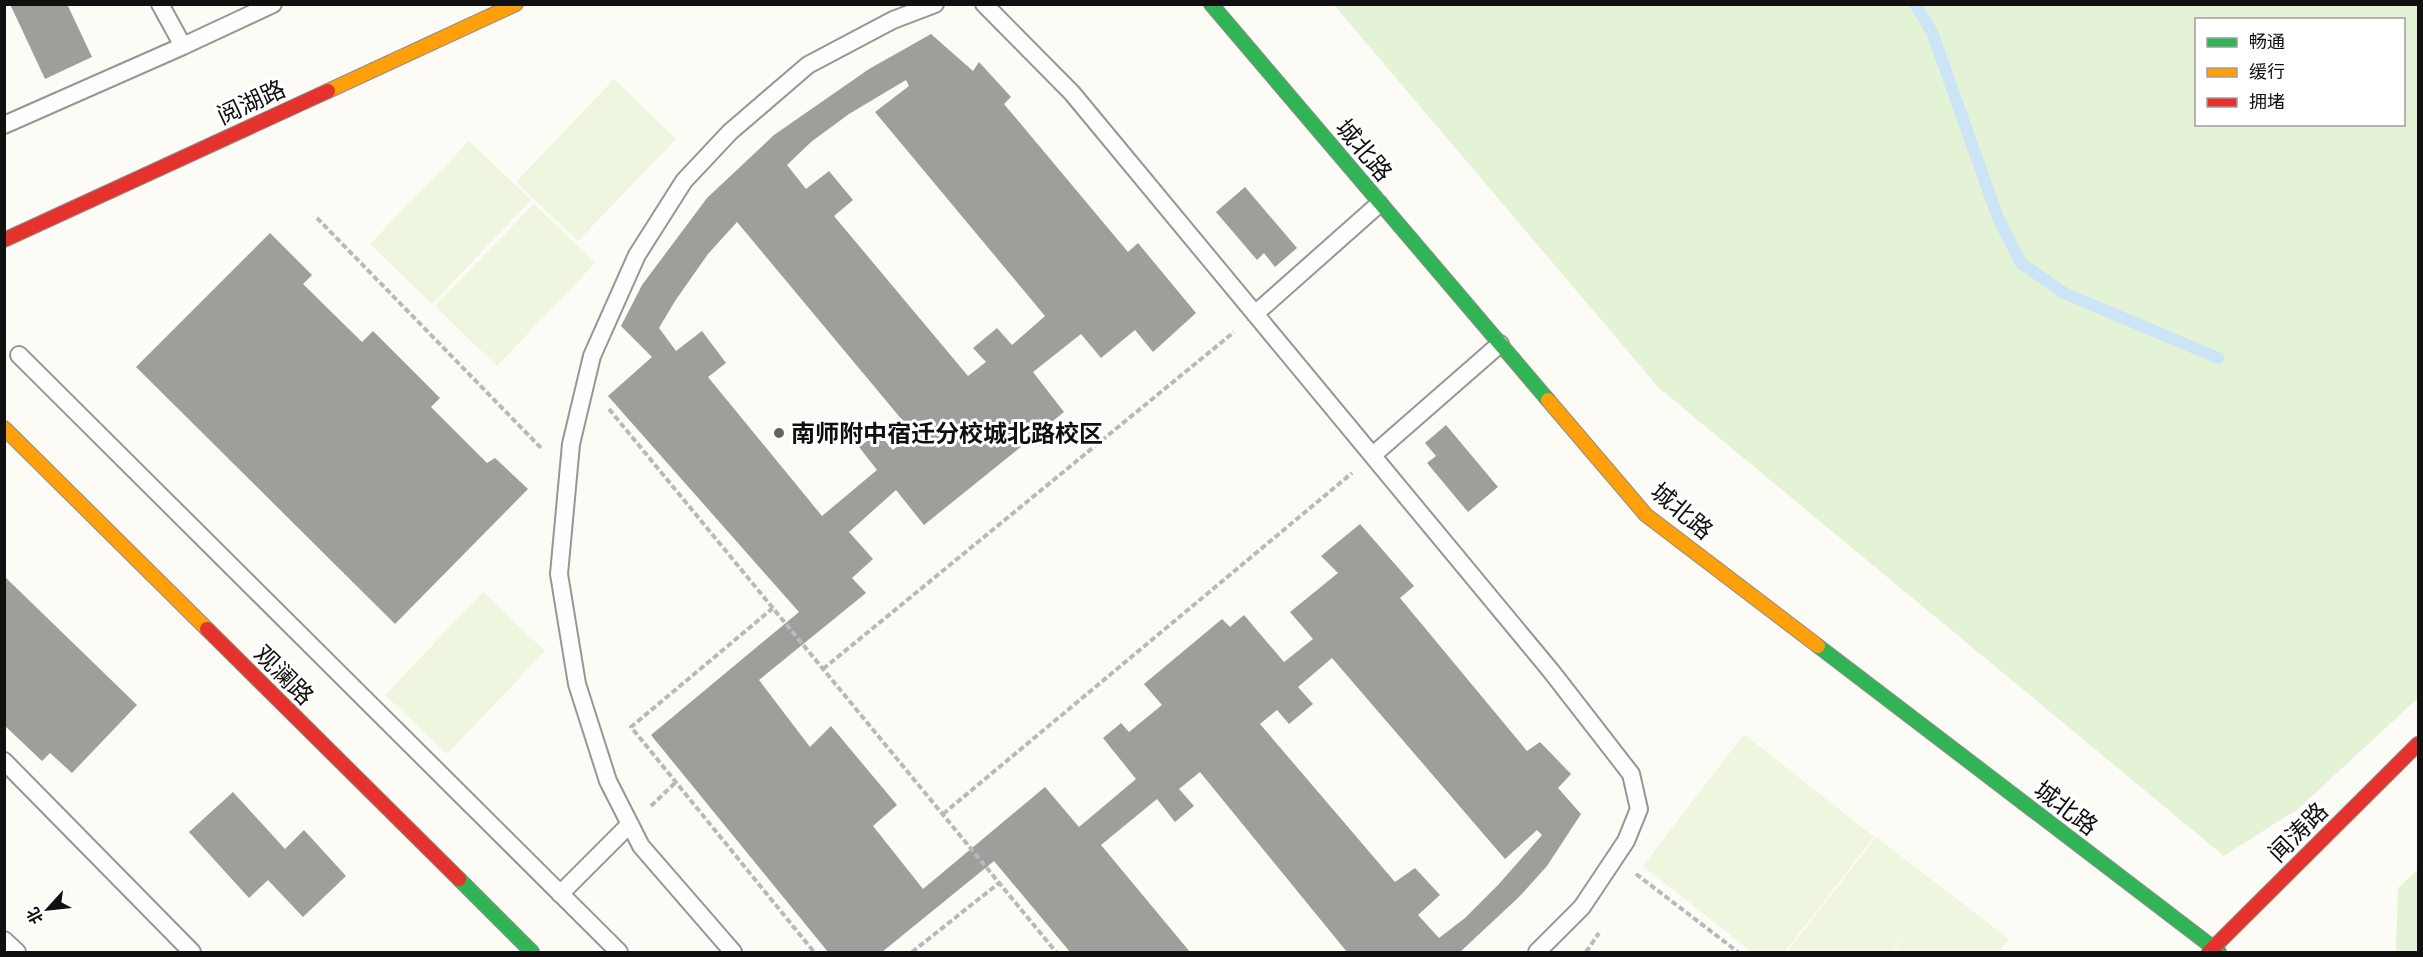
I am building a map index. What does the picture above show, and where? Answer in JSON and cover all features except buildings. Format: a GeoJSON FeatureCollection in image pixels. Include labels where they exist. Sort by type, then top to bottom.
{"type":"FeatureCollection","features":[{"type":"Feature","properties":{"kind":"street","name":"阅湖路"},"geometry":{"type":"LineString","coordinates":[[4,240],[516,4]]}},
{"type":"Feature","properties":{"kind":"street","name":"城北路"},"geometry":{"type":"LineString","coordinates":[[1211,4],[1646,515],[2213,951]]}},
{"type":"Feature","properties":{"kind":"street","name":"观澜路"},"geometry":{"type":"LineString","coordinates":[[4,428],[532,952]]}},
{"type":"Feature","properties":{"kind":"street","name":"闻涛路"},"geometry":{"type":"LineString","coordinates":[[2213,951],[2418,744]]}},
{"type":"Feature","properties":{"kind":"lane"},"geometry":{"type":"LineString","coordinates":[[160,4],[183,46]]}},
{"type":"Feature","properties":{"kind":"lane"},"geometry":{"type":"LineString","coordinates":[[4,125],[273,4]]}},
{"type":"Feature","properties":{"kind":"lane"},"geometry":{"type":"LineString","coordinates":[[733,952],[641,846],[608,781],[577,684],[559,574],[571,444],[592,356],[637,255],[684,181],[730,132],[808,65],[893,20],[935,4]]}},
{"type":"Feature","properties":{"kind":"lane"},"geometry":{"type":"LineString","coordinates":[[984,4],[1072,93],[1551,671],[1631,774],[1640,809],[1626,841],[1582,907],[1537,952]]}},
{"type":"Feature","properties":{"kind":"lane"},"geometry":{"type":"LineString","coordinates":[[1255,314],[1379,204]]}},
{"type":"Feature","properties":{"kind":"lane"},"geometry":{"type":"LineString","coordinates":[[1373,455],[1500,344]]}},
{"type":"Feature","properties":{"kind":"lane"},"geometry":{"type":"LineString","coordinates":[[19,356],[619,952]]}},
{"type":"Feature","properties":{"kind":"lane"},"geometry":{"type":"LineString","coordinates":[[4,761],[192,952]]}},
{"type":"Feature","properties":{"kind":"lane"},"geometry":{"type":"LineString","coordinates":[[561,894],[630,824]]}},
{"type":"Feature","properties":{"kind":"lane"},"geometry":{"type":"LineString","coordinates":[[4,940],[17,952]]}},
{"type":"Feature","properties":{"kind":"path"},"geometry":{"type":"LineString","coordinates":[[317,219],[568,477]]}},
{"type":"Feature","properties":{"kind":"path"},"geometry":{"type":"LineString","coordinates":[[823,669],[1255,314]]}},
{"type":"Feature","properties":{"kind":"path"},"geometry":{"type":"LineString","coordinates":[[586,381],[1056,952]]}},
{"type":"Feature","properties":{"kind":"path"},"geometry":{"type":"LineString","coordinates":[[942,814],[1373,455]]}},
{"type":"Feature","properties":{"kind":"path"},"geometry":{"type":"LineString","coordinates":[[773,608],[631,727],[814,952]]}},
{"type":"Feature","properties":{"kind":"path"},"geometry":{"type":"LineString","coordinates":[[1615,858],[1738,952]]}},
{"type":"Feature","properties":{"kind":"path"},"geometry":{"type":"LineString","coordinates":[[912,952],[999,883]]}},
{"type":"Feature","properties":{"kind":"green space"},"geometry":{"type":"Polygon","coordinates":[[[1334,5],[2418,5],[2418,698],[2298,809],[2224,856],[1659,388],[1334,5]]]}},
{"type":"Feature","properties":{"kind":"green space"},"geometry":{"type":"Polygon","coordinates":[[[614,79],[676,139],[578,241],[516,182],[614,79]]]}},
{"type":"Feature","properties":{"kind":"green space"},"geometry":{"type":"Polygon","coordinates":[[[469,141],[531,200],[432,304],[370,244],[469,141]]]}},
{"type":"Feature","properties":{"kind":"green space"},"geometry":{"type":"Polygon","coordinates":[[[534,204],[595,263],[497,366],[435,306],[534,204]]]}},
{"type":"Feature","properties":{"kind":"green space"},"geometry":{"type":"Polygon","coordinates":[[[483,592],[545,651],[447,754],[385,695],[483,592]]]}},
{"type":"Feature","properties":{"kind":"green space"},"geometry":{"type":"Polygon","coordinates":[[[1744,734],[1874,837],[1785,952],[1752,952],[1643,866],[1744,734]]]}},
{"type":"Feature","properties":{"kind":"green space"},"geometry":{"type":"Polygon","coordinates":[[[1876,837],[2009,939],[1999,952],[1894,952],[1908,933],[1892,952],[1787,952],[1876,837]]]}},
{"type":"Feature","properties":{"kind":"green space"},"geometry":{"type":"Polygon","coordinates":[[[2418,869],[2418,952],[2396,952],[2398,888],[2418,869]]]}},
{"type":"Feature","properties":{"kind":"waterway"},"geometry":{"type":"LineString","coordinates":[[1915,4],[1932,32],[1998,218],[2021,263],[2064,293],[2218,358]]}},
{"type":"Feature","properties":{"kind":"traffic: fast"},"geometry":{"type":"LineString","coordinates":[[1211,4],[1548,400]]}},
{"type":"Feature","properties":{"kind":"traffic: fast"},"geometry":{"type":"LineString","coordinates":[[1818,646],[2219,952]]}},
{"type":"Feature","properties":{"kind":"traffic: fast"},"geometry":{"type":"LineString","coordinates":[[459,879],[532,952]]}},
{"type":"Feature","properties":{"kind":"traffic: slow"},"geometry":{"type":"LineString","coordinates":[[328,91],[516,4]]}},
{"type":"Feature","properties":{"kind":"traffic: slow"},"geometry":{"type":"LineString","coordinates":[[1548,400],[1646,515],[1818,646]]}},
{"type":"Feature","properties":{"kind":"traffic: slow"},"geometry":{"type":"LineString","coordinates":[[4,428],[207,629]]}},
{"type":"Feature","properties":{"kind":"traffic: jam"},"geometry":{"type":"LineString","coordinates":[[4,240],[328,91]]}},
{"type":"Feature","properties":{"kind":"traffic: jam"},"geometry":{"type":"LineString","coordinates":[[207,629],[459,879]]}},
{"type":"Feature","properties":{"kind":"traffic: jam"},"geometry":{"type":"LineString","coordinates":[[2209,952],[2418,744]]}},
{"type":"Feature","properties":{"kind":"place","name":"南师附中宿迁分校城北路校区"},"geometry":{"type":"Point","coordinates":[779,433]}}]}
